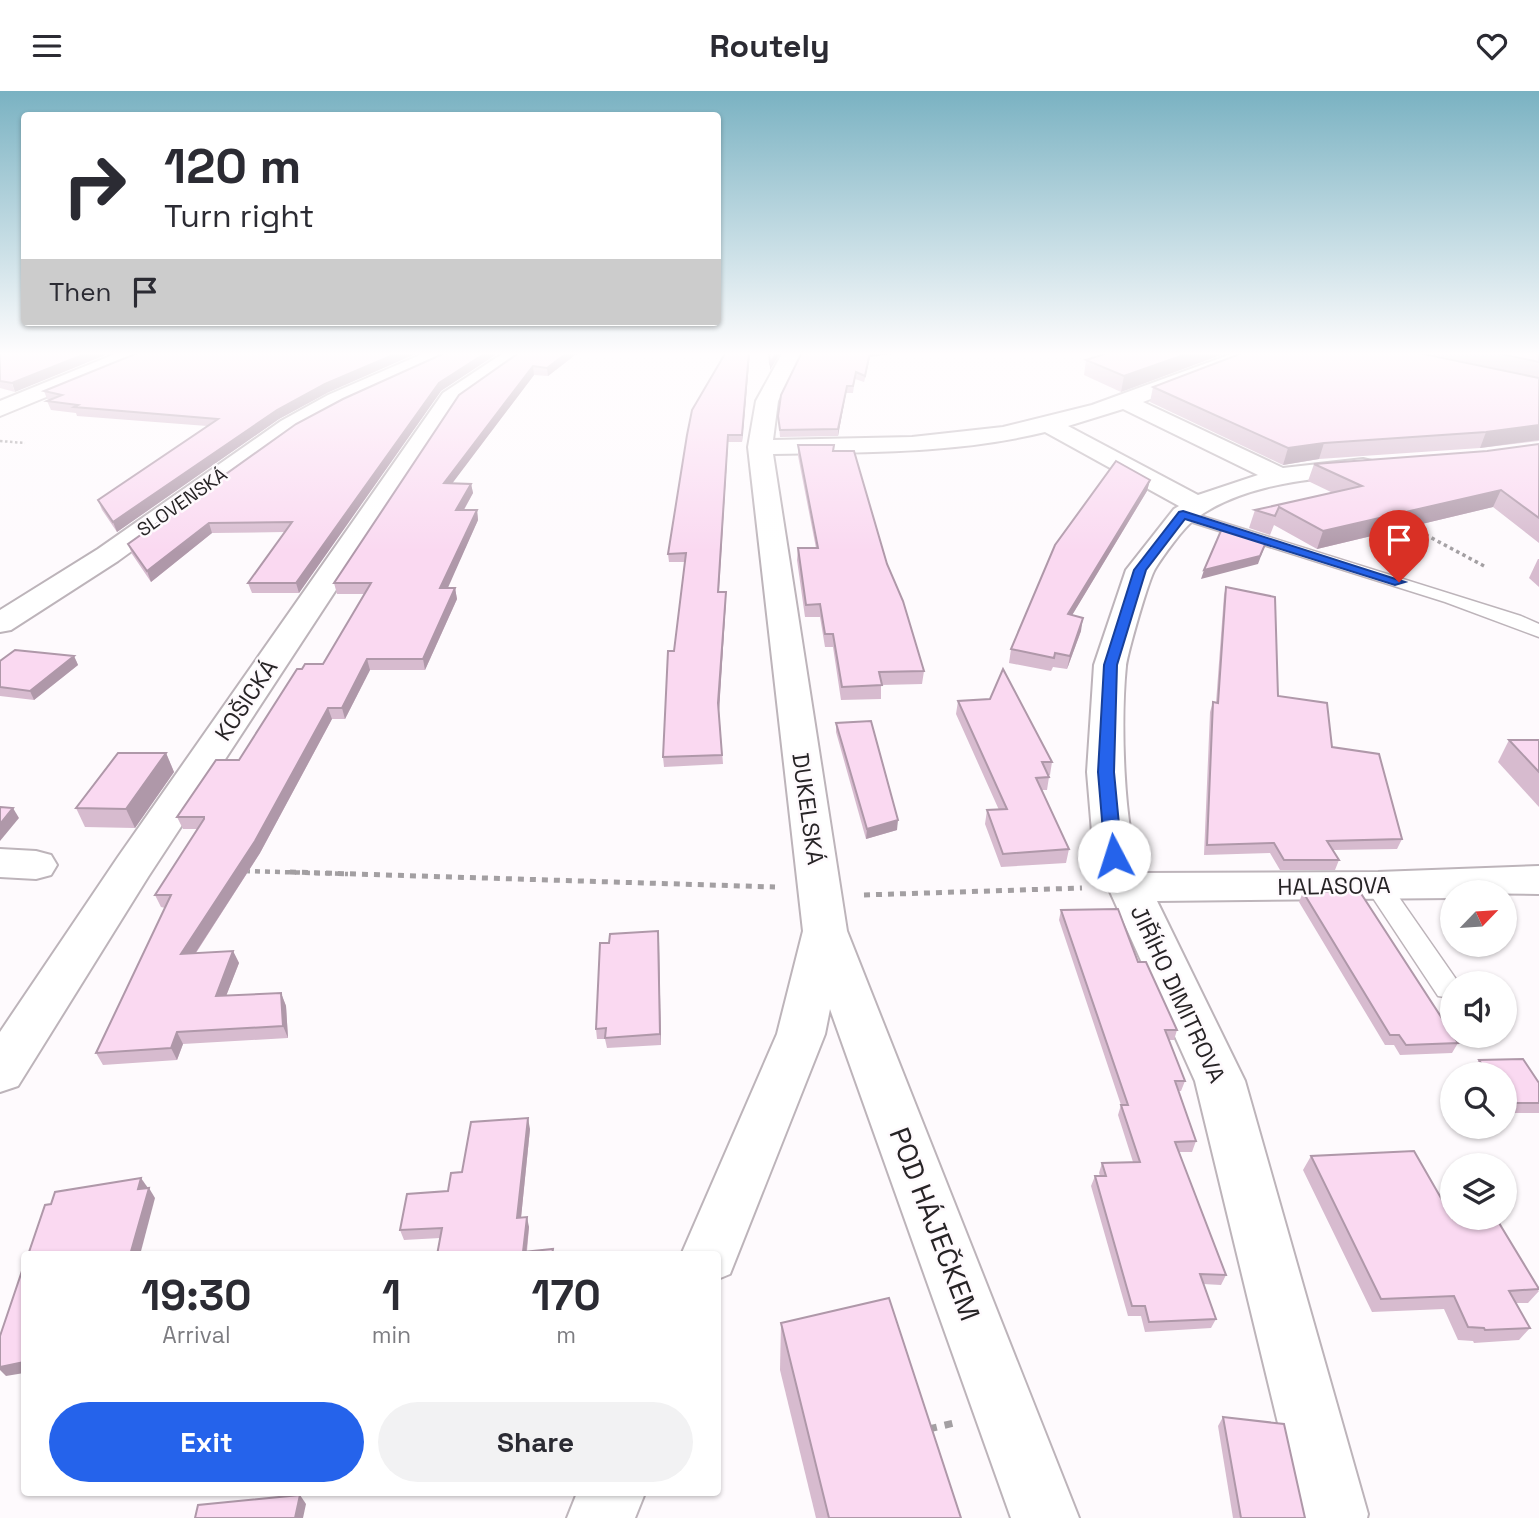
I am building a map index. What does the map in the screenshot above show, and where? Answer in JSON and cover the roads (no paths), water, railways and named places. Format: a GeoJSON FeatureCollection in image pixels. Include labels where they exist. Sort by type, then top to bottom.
{"type":"FeatureCollection","features":[{"type":"Feature","properties":{"kind":"street","name":"SLOVENSKÁ"},"geometry":{"type":"LineString","coordinates":[[0,623],[107,555],[302,419]]}},
{"type":"Feature","properties":{"kind":"street","name":"KOŠICKÁ"},"geometry":{"type":"LineString","coordinates":[[0,1072],[133,867],[436,419]]}},
{"type":"Feature","properties":{"kind":"street","name":"DUKELSKÁ"},"geometry":{"type":"LineString","coordinates":[[712,1251],[801,1034],[822,910],[760,447],[764,419]]}},
{"type":"Feature","properties":{"kind":"street"},"geometry":{"type":"LineString","coordinates":[[760,447],[956,441],[1066,419]]}},
{"type":"Feature","properties":{"kind":"street"},"geometry":{"type":"LineString","coordinates":[[1161,419],[1280,476]]}},
{"type":"Feature","properties":{"kind":"street"},"geometry":{"type":"LineString","coordinates":[[1048,424],[1190,510]]}},
{"type":"Feature","properties":{"kind":"street","name":"JIŘÍHO DIMITROVA"},"geometry":{"type":"LineString","coordinates":[[1334,1514],[1220,1081],[1114,856],[1106,772],[1110,665],[1140,570],[1190,510],[1213,497],[1280,476],[1325,469],[1402,463]]}},
{"type":"Feature","properties":{"kind":"street","name":"HALASOVA"},"geometry":{"type":"LineString","coordinates":[[1129,887],[1378,886],[1539,880]]}},
{"type":"Feature","properties":{"kind":"street","name":"POD HÁJEČKEM"},"geometry":{"type":"LineString","coordinates":[[822,910],[1045,1518]]}},
{"type":"Feature","properties":{"kind":"street"},"geometry":{"type":"LineString","coordinates":[[601,1518],[610,1496]]}},
{"type":"Feature","properties":{"kind":"lane"},"geometry":{"type":"LineString","coordinates":[[1190,510],[1515,620],[1539,631]]}},
{"type":"Feature","properties":{"kind":"lane"},"geometry":{"type":"LineString","coordinates":[[1378,886],[1440,977]]}}]}
